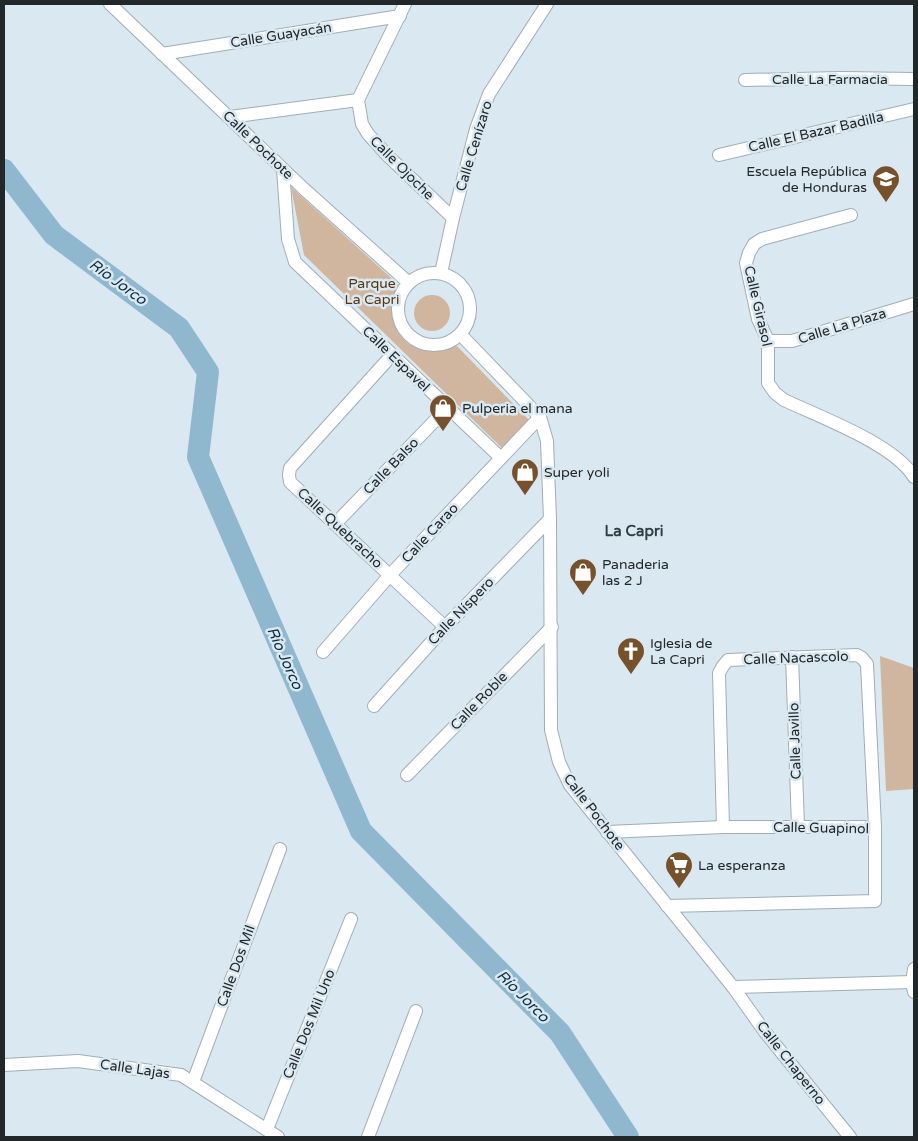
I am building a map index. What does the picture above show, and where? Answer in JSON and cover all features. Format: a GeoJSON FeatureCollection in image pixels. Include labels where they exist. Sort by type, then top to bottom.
{"type":"FeatureCollection","features":[{"type":"Feature","properties":{"kind":"street","name":"Calle Pochote"},"geometry":{"type":"LineString","coordinates":[[110,4],[283,169],[409,283]]}},
{"type":"Feature","properties":{"kind":"street"},"geometry":{"type":"LineString","coordinates":[[230,117],[358,100],[405,4]]}},
{"type":"Feature","properties":{"kind":"street","name":"Calle Cenízaro"},"geometry":{"type":"LineString","coordinates":[[441,274],[476,129],[489,94],[547,4]]}},
{"type":"Feature","properties":{"kind":"street","name":"Calle Guayacán"},"geometry":{"type":"LineString","coordinates":[[162,54],[400,16]]}},
{"type":"Feature","properties":{"kind":"street","name":"Calle La Farmacia"},"geometry":{"type":"LineString","coordinates":[[745,80],[914,79]]}},
{"type":"Feature","properties":{"kind":"street","name":"Calle Ojoche"},"geometry":{"type":"LineString","coordinates":[[358,100],[362,124],[368,134],[387,155],[453,218]]}},
{"type":"Feature","properties":{"kind":"street","name":"Calle El Bazar Badilla"},"geometry":{"type":"LineString","coordinates":[[719,155],[914,109]]}},
{"type":"Feature","properties":{"kind":"street","name":"Calle Espavel"},"geometry":{"type":"LineString","coordinates":[[283,169],[288,239],[295,262],[500,458]]}},
{"type":"Feature","properties":{"kind":"street","name":"Calle Girasol"},"geometry":{"type":"LineString","coordinates":[[851,215],[762,239],[754,244],[749,253],[746,263],[758,319],[768,341],[768,383],[775,394],[784,400],[881,446],[910,470],[914,477]]}},
{"type":"Feature","properties":{"kind":"street"},"geometry":{"type":"LineString","coordinates":[[430,273],[441,274],[453,278],[463,286],[469,297],[471,309],[469,322],[461,335],[443,345],[431,346],[420,343],[402,327],[398,316],[400,298],[409,283],[418,276],[430,273]]}},
{"type":"Feature","properties":{"kind":"street","name":"Calle La Plaza"},"geometry":{"type":"LineString","coordinates":[[768,341],[792,341],[914,304]]}},
{"type":"Feature","properties":{"kind":"street","name":"Calle Pochote"},"geometry":{"type":"LineString","coordinates":[[461,335],[540,417],[547,441],[552,626],[552,730],[559,762],[570,785],[733,987]]}},
{"type":"Feature","properties":{"kind":"street","name":"Calle Quebracho"},"geometry":{"type":"LineString","coordinates":[[392,355],[290,468],[290,482],[445,627]]}},
{"type":"Feature","properties":{"kind":"street","name":"Calle Balso"},"geometry":{"type":"LineString","coordinates":[[335,524],[447,408]]}},
{"type":"Feature","properties":{"kind":"street","name":"Calle Carao"},"geometry":{"type":"LineString","coordinates":[[323,652],[390,575],[540,417]]}},
{"type":"Feature","properties":{"kind":"street","name":"Calle Níspero"},"geometry":{"type":"LineString","coordinates":[[374,706],[445,627],[550,519]]}},
{"type":"Feature","properties":{"kind":"street","name":"Calle Roble"},"geometry":{"type":"LineString","coordinates":[[407,775],[552,626]]}},
{"type":"Feature","properties":{"kind":"street","name":"Calle Nacascolo"},"geometry":{"type":"LineString","coordinates":[[723,827],[719,673],[723,666],[728,660],[857,655],[867,664],[874,827]]}},
{"type":"Feature","properties":{"kind":"street","name":"Calle Javillo"},"geometry":{"type":"LineString","coordinates":[[792,657],[798,826]]}},
{"type":"Feature","properties":{"kind":"street","name":"Calle Guapinol"},"geometry":{"type":"LineString","coordinates":[[607,832],[723,827],[874,827],[875,900],[667,906]]}},
{"type":"Feature","properties":{"kind":"street","name":"Calle Dos Mil"},"geometry":{"type":"LineString","coordinates":[[193,1082],[280,849]]}},
{"type":"Feature","properties":{"kind":"street","name":"Calle Dos Mil Uno"},"geometry":{"type":"LineString","coordinates":[[267,1130],[351,919]]}},
{"type":"Feature","properties":{"kind":"street"},"geometry":{"type":"LineString","coordinates":[[733,987],[913,981]]}},
{"type":"Feature","properties":{"kind":"street","name":"Calle Chaperno"},"geometry":{"type":"LineString","coordinates":[[733,987],[765,1032],[850,1137]]}},
{"type":"Feature","properties":{"kind":"street"},"geometry":{"type":"LineString","coordinates":[[368,1137],[416,1011]]}},
{"type":"Feature","properties":{"kind":"street","name":"Calle Lajas"},"geometry":{"type":"LineString","coordinates":[[4,1065],[78,1061],[181,1075],[278,1137]]}},
{"type":"Feature","properties":{"kind":"green space","name":"Parque La Capri"},"geometry":{"type":"Polygon","coordinates":[[[291,187],[399,285],[393,300],[392,316],[397,331],[407,343],[426,351],[439,351],[457,346],[530,421],[503,449],[304,255],[291,187]]]}},
{"type":"Feature","properties":{"kind":"green space"},"geometry":{"type":"Polygon","coordinates":[[[432,295],[439,296],[445,300],[449,306],[449,320],[445,326],[439,330],[432,331],[425,330],[419,326],[415,320],[414,313],[415,306],[419,300],[425,296],[432,295]]]}},
{"type":"Feature","properties":{"kind":"green space"},"geometry":{"type":"Polygon","coordinates":[[[880,656],[914,668],[914,789],[886,791],[880,656]]]}},
{"type":"Feature","properties":{"kind":"waterway","name":"Río Jorco"},"geometry":{"type":"LineString","coordinates":[[4,170],[54,235],[179,328],[208,372],[198,457],[361,831],[560,1033],[628,1137]]}},
{"type":"Feature","properties":{"kind":"place","name":"Escuela República de Honduras"},"geometry":{"type":"Point","coordinates":[886,203]}},
{"type":"Feature","properties":{"kind":"place","name":"Pulperia el mana"},"geometry":{"type":"Point","coordinates":[443,432]}},
{"type":"Feature","properties":{"kind":"place","name":"Super yoli"},"geometry":{"type":"Point","coordinates":[525,496]}},
{"type":"Feature","properties":{"kind":"place","name":"Panaderia las 2 J"},"geometry":{"type":"Point","coordinates":[583,596]}},
{"type":"Feature","properties":{"kind":"place","name":"Iglesia de La Capri"},"geometry":{"type":"Point","coordinates":[631,675]}},
{"type":"Feature","properties":{"kind":"place","name":"La esperanza"},"geometry":{"type":"Point","coordinates":[679,889]}},
{"type":"Feature","properties":{"kind":"district","name":"La Capri"},"geometry":{"type":"Point","coordinates":[634,531]}}]}
